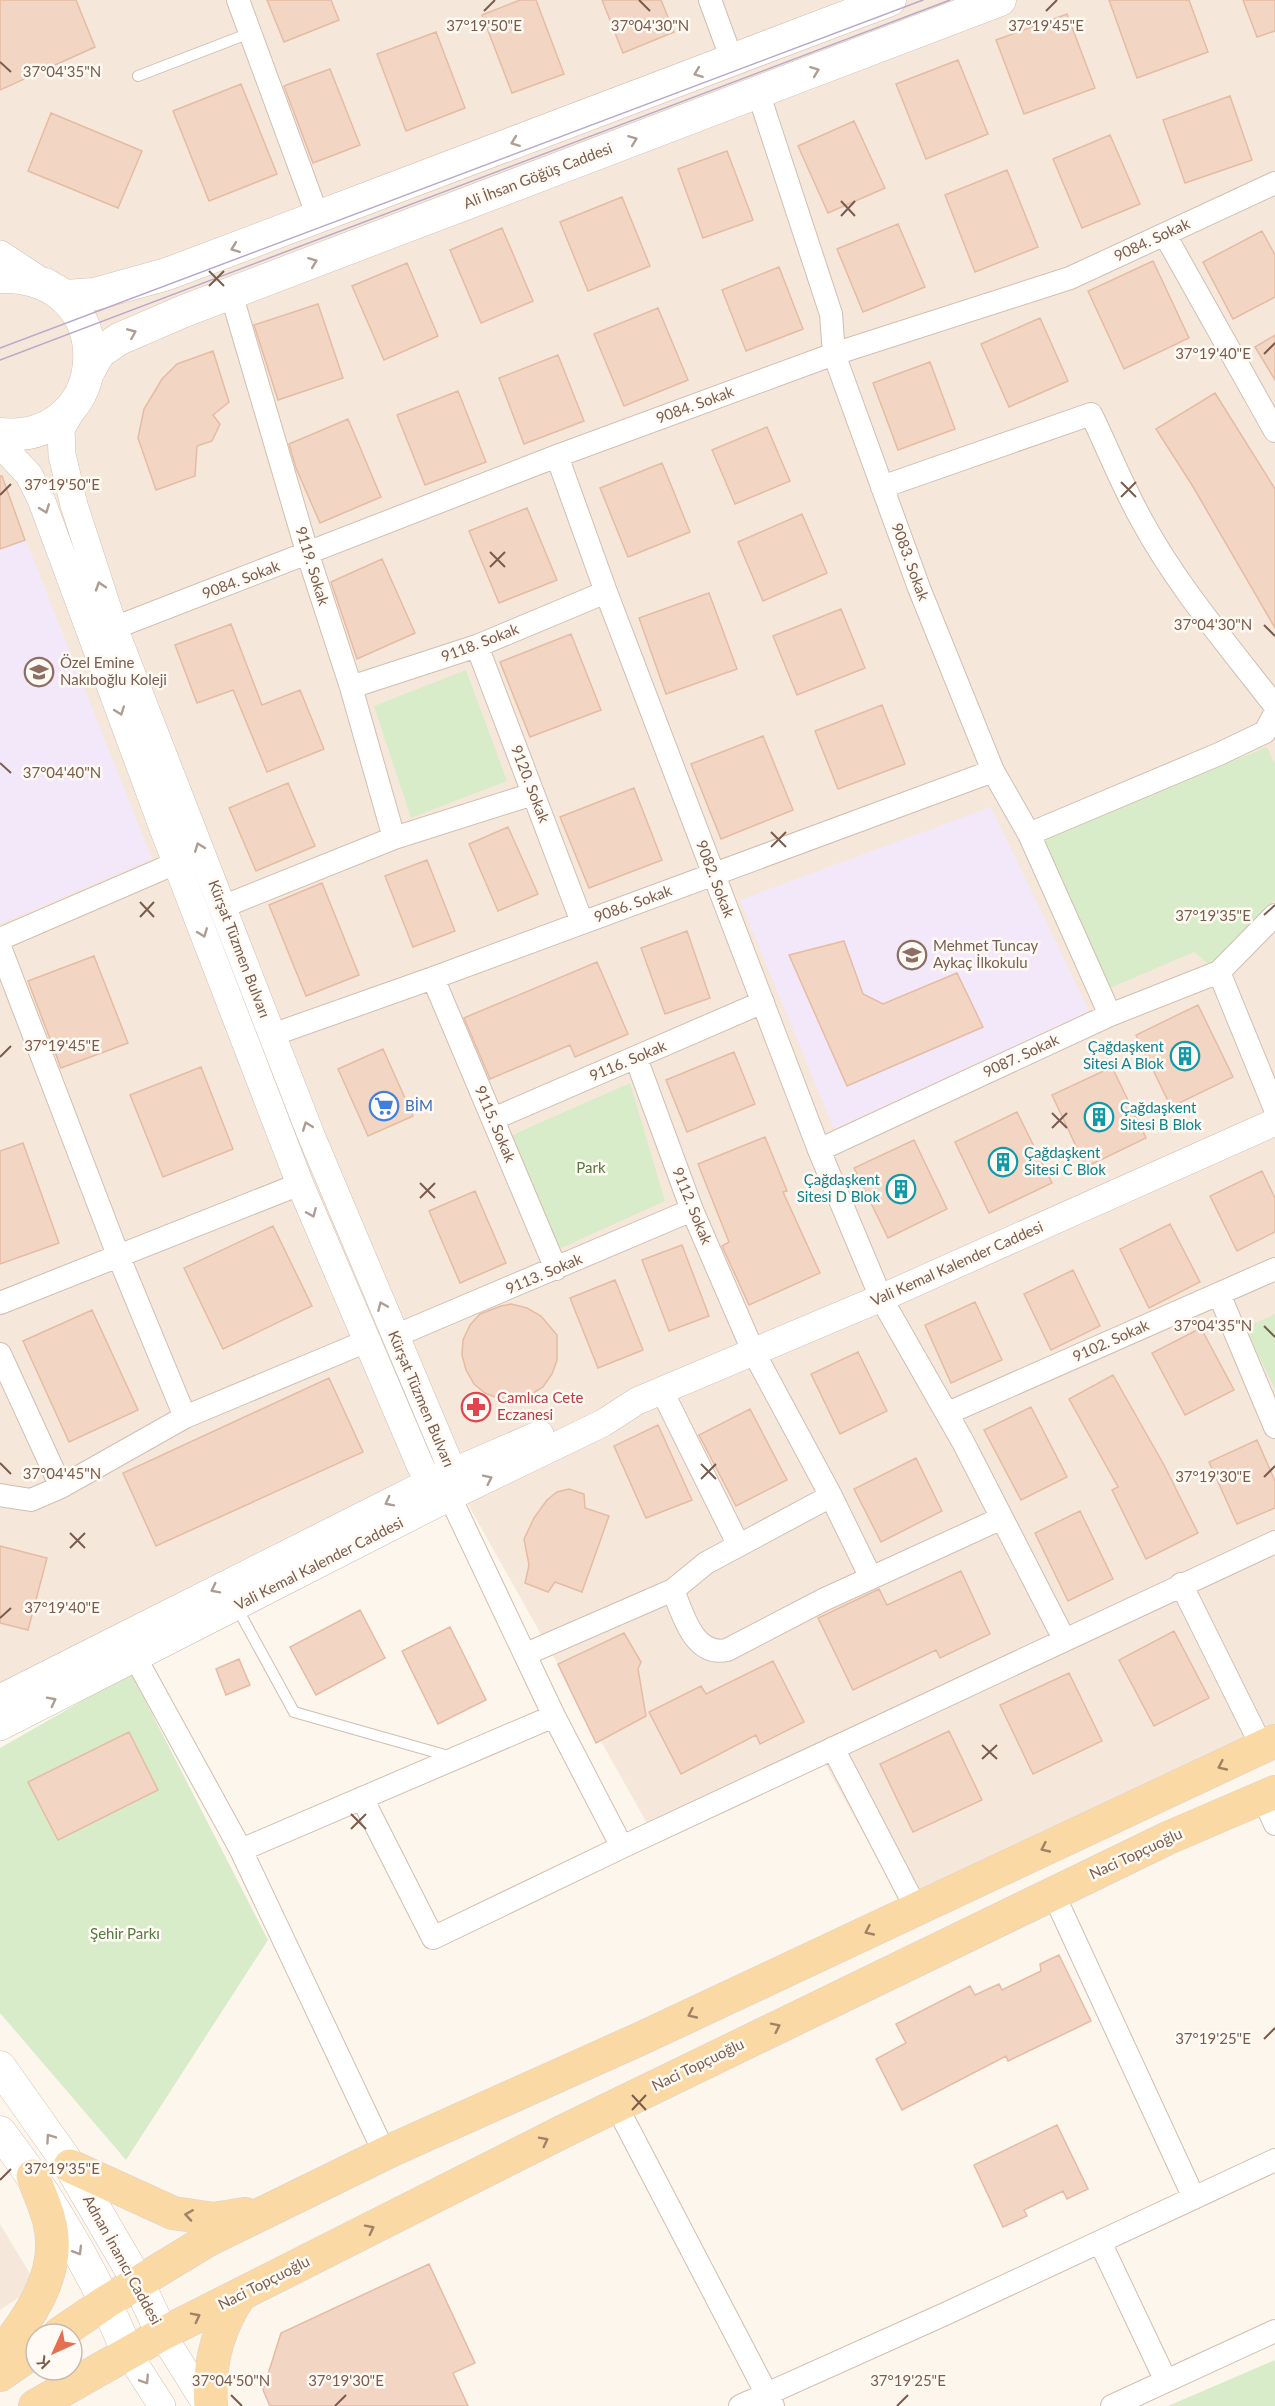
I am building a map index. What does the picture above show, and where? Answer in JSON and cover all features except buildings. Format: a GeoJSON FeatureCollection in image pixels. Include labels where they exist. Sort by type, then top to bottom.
{"type":"FeatureCollection","features":[{"type":"Feature","properties":{"kind":"main road"},"geometry":{"type":"LineString","coordinates":[[0,277],[20,277],[45,284],[65,296],[94,294],[167,274],[890,0]]}},
{"type":"Feature","properties":{"kind":"main road","name":"Ali İhsan Göğüş Caddesi"},"geometry":{"type":"LineString","coordinates":[[0,434],[16,435],[43,429],[64,415],[85,383],[99,353],[120,339],[231,293],[1000,0]]}},
{"type":"Feature","properties":{"kind":"main road"},"geometry":{"type":"LineString","coordinates":[[45,284],[66,299],[81,319],[90,345],[85,383]]}},
{"type":"Feature","properties":{"kind":"main road"},"geometry":{"type":"LineString","coordinates":[[77,2322],[208,2240],[384,2154],[642,2038],[1269,1744]]}},
{"type":"Feature","properties":{"kind":"main road","name":"Naci Topçuoğlu"},"geometry":{"type":"LineString","coordinates":[[35,2406],[162,2334],[616,2105],[1168,1838],[1271,1805]]}},
{"type":"Feature","properties":{"kind":"main road","name":"Adnan İnanıcı Caddesi"},"geometry":{"type":"LineString","coordinates":[[0,2067],[70,2166],[138,2282],[162,2334]]}},
{"type":"Feature","properties":{"kind":"main road"},"geometry":{"type":"LineString","coordinates":[[0,2132],[33,2176],[106,2302],[128,2354]]}},
{"type":"Feature","properties":{"kind":"main road"},"geometry":{"type":"LineString","coordinates":[[70,2166],[173,2213],[214,2219],[267,2211]]}},
{"type":"Feature","properties":{"kind":"main road"},"geometry":{"type":"LineString","coordinates":[[0,2355],[40,2298],[53,2256],[50,2221],[33,2176]]}},
{"type":"Feature","properties":{"kind":"main road"},"geometry":{"type":"LineString","coordinates":[[209,2406],[216,2348],[224,2324],[241,2294]]}},
{"type":"Feature","properties":{"kind":"main road"},"geometry":{"type":"LineString","coordinates":[[0,2374],[24,2358]]}},
{"type":"Feature","properties":{"kind":"street"},"geometry":{"type":"LineString","coordinates":[[238,0],[318,217]]}},
{"type":"Feature","properties":{"kind":"street"},"geometry":{"type":"LineString","coordinates":[[710,0],[732,60]]}},
{"type":"Feature","properties":{"kind":"street","name":"9083. Sokak"},"geometry":{"type":"LineString","coordinates":[[758,92],[831,314],[834,354],[923,598],[993,771],[1029,834],[1110,1015]]}},
{"type":"Feature","properties":{"kind":"street","name":"9084. Sokak"},"geometry":{"type":"LineString","coordinates":[[114,628],[308,555],[557,456],[834,354],[1070,278],[1275,183]]}},
{"type":"Feature","properties":{"kind":"street"},"geometry":{"type":"LineString","coordinates":[[1165,235],[1275,431]]}},
{"type":"Feature","properties":{"kind":"street"},"geometry":{"type":"LineString","coordinates":[[0,254],[45,284]]}},
{"type":"Feature","properties":{"kind":"street","name":"9119. Sokak"},"geometry":{"type":"LineString","coordinates":[[231,293],[308,555],[351,687],[394,838]]}},
{"type":"Feature","properties":{"kind":"street","name":"Kürşat Tüzmen Bulvarı"},"geometry":{"type":"LineString","coordinates":[[85,383],[61,429],[62,455],[74,505],[114,628],[311,1135],[395,1336],[444,1483]]}},
{"type":"Feature","properties":{"kind":"street"},"geometry":{"type":"LineString","coordinates":[[882,487],[1091,414],[1141,518],[1167,561],[1197,606],[1275,706]]}},
{"type":"Feature","properties":{"kind":"street","name":"Kürşat Tüzmen Bulvarı"},"geometry":{"type":"LineString","coordinates":[[0,444],[30,475],[41,500],[176,863],[300,1184],[366,1341],[444,1483]]}},
{"type":"Feature","properties":{"kind":"street","name":"9082. Sokak"},"geometry":{"type":"LineString","coordinates":[[557,456],[606,592],[819,1150],[881,1298],[948,1413],[1064,1640]]}},
{"type":"Feature","properties":{"kind":"street","name":"9118. Sokak"},"geometry":{"type":"LineString","coordinates":[[351,687],[477,646],[606,592]]}},
{"type":"Feature","properties":{"kind":"street","name":"9120. Sokak"},"geometry":{"type":"LineString","coordinates":[[477,646],[582,922]]}},
{"type":"Feature","properties":{"kind":"street"},"geometry":{"type":"LineString","coordinates":[[1029,834],[1265,732],[1275,712]]}},
{"type":"Feature","properties":{"kind":"street","name":"9086. Sokak"},"geometry":{"type":"LineString","coordinates":[[272,1035],[433,978],[993,771]]}},
{"type":"Feature","properties":{"kind":"street"},"geometry":{"type":"LineString","coordinates":[[222,907],[394,838],[533,794]]}},
{"type":"Feature","properties":{"kind":"street"},"geometry":{"type":"LineString","coordinates":[[0,939],[176,863]]}},
{"type":"Feature","properties":{"kind":"street","name":"9087. Sokak"},"geometry":{"type":"LineString","coordinates":[[819,1150],[1110,1015],[1219,972],[1275,915]]}},
{"type":"Feature","properties":{"kind":"street"},"geometry":{"type":"LineString","coordinates":[[0,946],[118,1255],[185,1417]]}},
{"type":"Feature","properties":{"kind":"street"},"geometry":{"type":"LineString","coordinates":[[1219,972],[1275,1109]]}},
{"type":"Feature","properties":{"kind":"street","name":"9115. Sokak"},"geometry":{"type":"LineString","coordinates":[[433,978],[556,1269]]}},
{"type":"Feature","properties":{"kind":"street","name":"9116. Sokak"},"geometry":{"type":"LineString","coordinates":[[493,1119],[763,1002]]}},
{"type":"Feature","properties":{"kind":"street","name":"9112. Sokak"},"geometry":{"type":"LineString","coordinates":[[636,1058],[692,1210],[753,1351],[831,1496],[870,1578]]}},
{"type":"Feature","properties":{"kind":"street","name":"Vali Kemal Kalender Caddesi"},"geometry":{"type":"LineString","coordinates":[[0,1698],[444,1483],[603,1423],[637,1401],[881,1298],[1275,1122]]}},
{"type":"Feature","properties":{"kind":"street"},"geometry":{"type":"LineString","coordinates":[[0,1303],[300,1184]]}},
{"type":"Feature","properties":{"kind":"street","name":"9113. Sokak"},"geometry":{"type":"LineString","coordinates":[[395,1336],[692,1210]]}},
{"type":"Feature","properties":{"kind":"street","name":"9102. Sokak"},"geometry":{"type":"LineString","coordinates":[[948,1413],[1275,1269]]}},
{"type":"Feature","properties":{"kind":"street"},"geometry":{"type":"LineString","coordinates":[[1219,1294],[1275,1427]]}},
{"type":"Feature","properties":{"kind":"street"},"geometry":{"type":"LineString","coordinates":[[0,1495],[31,1500],[62,1487],[185,1417],[366,1341]]}},
{"type":"Feature","properties":{"kind":"street"},"geometry":{"type":"LineString","coordinates":[[0,1354],[62,1487]]}},
{"type":"Feature","properties":{"kind":"street"},"geometry":{"type":"LineString","coordinates":[[662,1390],[738,1544]]}},
{"type":"Feature","properties":{"kind":"street"},"geometry":{"type":"LineString","coordinates":[[444,1483],[554,1716],[622,1847]]}},
{"type":"Feature","properties":{"kind":"street","name":"Vali Kemal Kalender Caddesi"},"geometry":{"type":"LineString","coordinates":[[0,1727],[236,1606],[444,1483]]}},
{"type":"Feature","properties":{"kind":"street"},"geometry":{"type":"LineString","coordinates":[[526,1654],[673,1590],[706,1563],[831,1496]]}},
{"type":"Feature","properties":{"kind":"street"},"geometry":{"type":"LineString","coordinates":[[673,1590],[685,1621],[699,1643],[707,1650],[717,1652],[728,1650],[823,1600],[1002,1518]]}},
{"type":"Feature","properties":{"kind":"street"},"geometry":{"type":"LineString","coordinates":[[362,1798],[433,1938],[1181,1584],[1275,1542]]}},
{"type":"Feature","properties":{"kind":"street"},"geometry":{"type":"LineString","coordinates":[[1181,1584],[1269,1744]]}},
{"type":"Feature","properties":{"kind":"street"},"geometry":{"type":"LineString","coordinates":[[135,1657],[240,1850],[384,2154]]}},
{"type":"Feature","properties":{"kind":"street"},"geometry":{"type":"LineString","coordinates":[[240,1850],[554,1716]]}},
{"type":"Feature","properties":{"kind":"street"},"geometry":{"type":"LineString","coordinates":[[833,1748],[916,1908]]}},
{"type":"Feature","properties":{"kind":"street"},"geometry":{"type":"LineString","coordinates":[[1053,1893],[1194,2198]]}},
{"type":"Feature","properties":{"kind":"street"},"geometry":{"type":"LineString","coordinates":[[616,2105],[770,2400]]}},
{"type":"Feature","properties":{"kind":"street"},"geometry":{"type":"LineString","coordinates":[[740,2406],[770,2400],[1275,2160]]}},
{"type":"Feature","properties":{"kind":"street"},"geometry":{"type":"LineString","coordinates":[[1100,2242],[1166,2381]]}},
{"type":"Feature","properties":{"kind":"street"},"geometry":{"type":"LineString","coordinates":[[1112,2406],[1275,2331]]}},
{"type":"Feature","properties":{"kind":"street"},"geometry":{"type":"LineString","coordinates":[[162,2334],[209,2406]]}},
{"type":"Feature","properties":{"kind":"street"},"geometry":{"type":"LineString","coordinates":[[128,2354],[162,2406]]}},
{"type":"Feature","properties":{"kind":"lane"},"geometry":{"type":"LineString","coordinates":[[138,75],[250,33]]}},
{"type":"Feature","properties":{"kind":"lane"},"geometry":{"type":"LineString","coordinates":[[236,1606],[294,1712],[455,1758]]}},
{"type":"Feature","properties":{"kind":"shaded area"},"geometry":{"type":"Polygon","coordinates":[[[0,0],[1275,0],[1275,1739],[900,1900],[824,1762],[648,1825],[442,1458],[0,1699],[0,0]]]}},
{"type":"Feature","properties":{"kind":"shaded area","name":"Özel Emine Nakıboğlu Koleji"},"geometry":{"type":"Polygon","coordinates":[[[0,483],[4,485],[152,859],[0,924],[0,483]]]}},
{"type":"Feature","properties":{"kind":"shaded area","name":"Mehmet Tuncay Aykaç İlkokulu"},"geometry":{"type":"Polygon","coordinates":[[[991,807],[1089,1011],[834,1129],[740,900],[991,807]]]}},
{"type":"Feature","properties":{"kind":"shaded area"},"geometry":{"type":"Polygon","coordinates":[[[0,2224],[37,2285],[0,2310],[0,2224]]]}},
{"type":"Feature","properties":{"kind":"green space"},"geometry":{"type":"Polygon","coordinates":[[[466,670],[507,781],[411,818],[374,706],[466,670]]]}},
{"type":"Feature","properties":{"kind":"green space"},"geometry":{"type":"Polygon","coordinates":[[[1267,747],[1275,764],[1275,900],[1211,966],[1194,952],[1110,988],[1042,840],[1267,747]]]}},
{"type":"Feature","properties":{"kind":"green space","name":"Park"},"geometry":{"type":"Polygon","coordinates":[[[630,1083],[665,1201],[559,1249],[510,1136],[630,1083]]]}},
{"type":"Feature","properties":{"kind":"green space"},"geometry":{"type":"Polygon","coordinates":[[[1275,1314],[1275,1389],[1245,1328],[1275,1314]]]}},
{"type":"Feature","properties":{"kind":"green space","name":"Şehir Parkı"},"geometry":{"type":"Polygon","coordinates":[[[131,1673],[268,1940],[126,2160],[0,2013],[0,1748],[131,1673]]]}},
{"type":"Feature","properties":{"kind":"green space"},"geometry":{"type":"Polygon","coordinates":[[[1275,2360],[1275,2406],[1168,2406],[1275,2360]]]}},
{"type":"Feature","properties":{"kind":"tram line"},"geometry":{"type":"LineString","coordinates":[[0,348],[923,0]]}},
{"type":"Feature","properties":{"kind":"tram line"},"geometry":{"type":"LineString","coordinates":[[0,360],[950,0]]}},
{"type":"Feature","properties":{"kind":"place","name":"Özel Emine Nakıboğlu Koleji"},"geometry":{"type":"Point","coordinates":[39,672]}},
{"type":"Feature","properties":{"kind":"place","name":"Mehmet Tuncay Aykaç İlkokulu"},"geometry":{"type":"Point","coordinates":[912,955]}},
{"type":"Feature","properties":{"kind":"place","name":"Çağdaşkent Sitesi A Blok"},"geometry":{"type":"Point","coordinates":[1185,1056]}},
{"type":"Feature","properties":{"kind":"place","name":"BİM"},"geometry":{"type":"Point","coordinates":[384,1106]}},
{"type":"Feature","properties":{"kind":"place","name":"Çağdaşkent Sitesi B Blok"},"geometry":{"type":"Point","coordinates":[1099,1117]}},
{"type":"Feature","properties":{"kind":"place","name":"Çağdaşkent Sitesi C Blok"},"geometry":{"type":"Point","coordinates":[1003,1162]}},
{"type":"Feature","properties":{"kind":"place","name":"Çağdaşkent Sitesi D Blok"},"geometry":{"type":"Point","coordinates":[901,1189]}},
{"type":"Feature","properties":{"kind":"place","name":"Camlıca Cete Eczanesi"},"geometry":{"type":"Point","coordinates":[476,1407]}}]}
